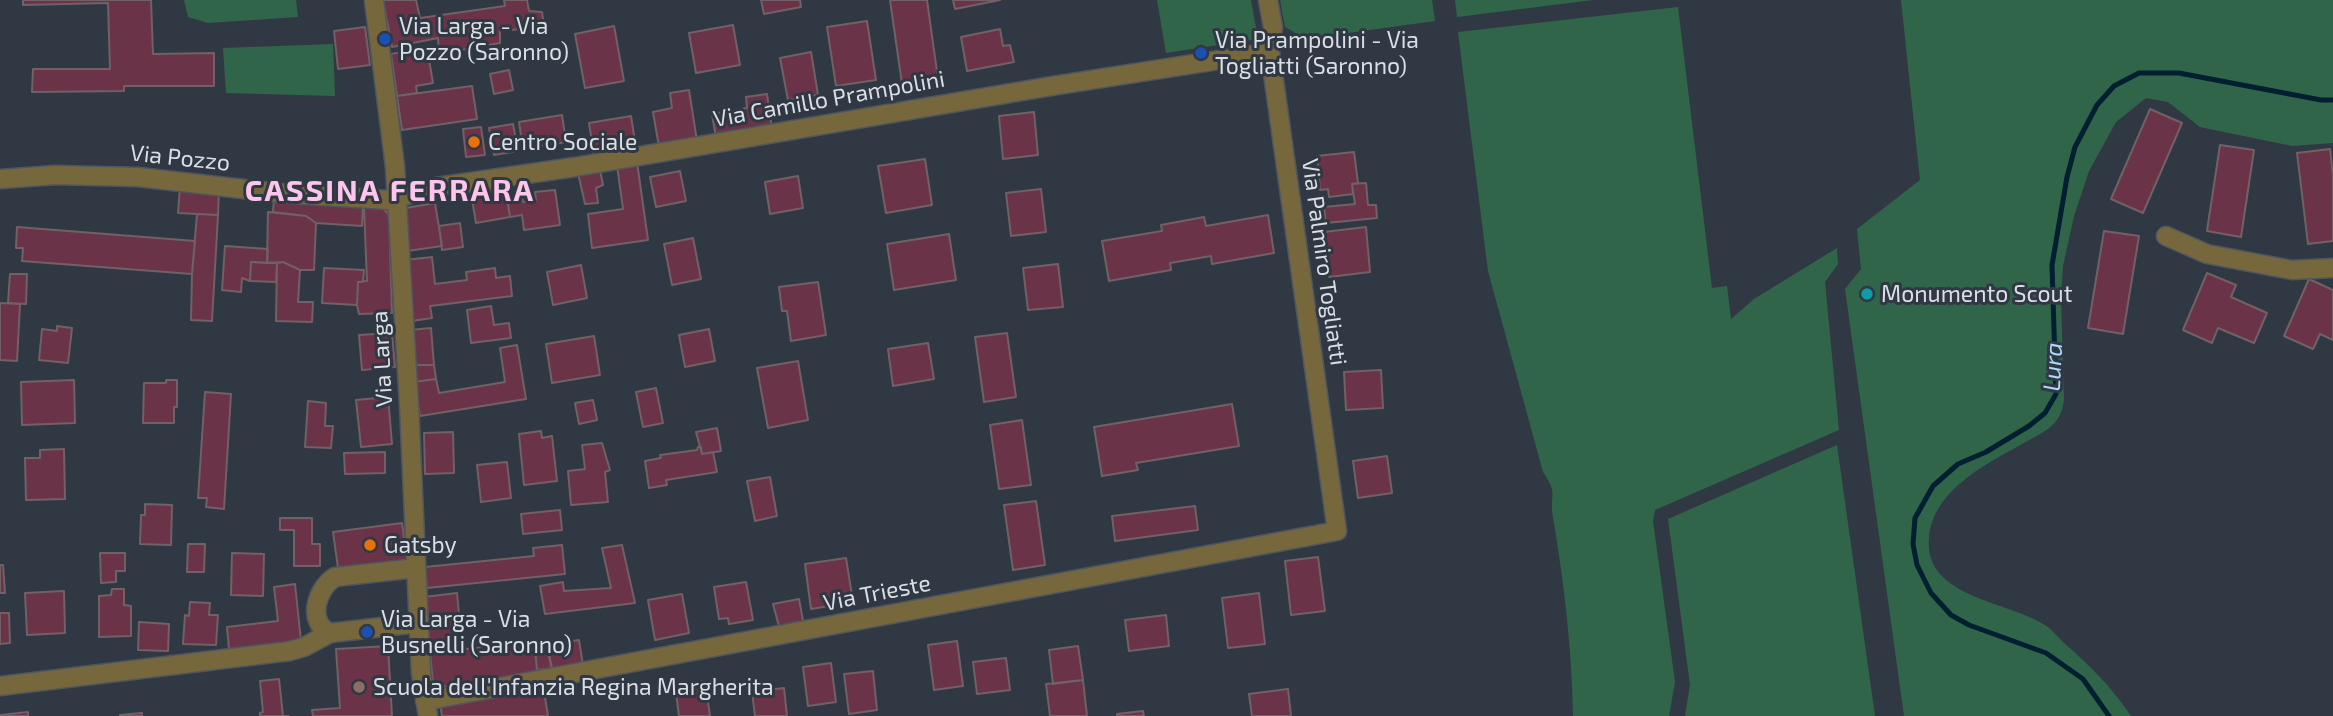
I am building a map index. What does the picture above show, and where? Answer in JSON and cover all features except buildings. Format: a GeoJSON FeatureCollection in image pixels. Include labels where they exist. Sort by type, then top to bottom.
{"type":"FeatureCollection","features":[{"type":"Feature","properties":{"kind":"street","name":"Via Larga"},"geometry":{"type":"LineString","coordinates":[[374,0],[397,197],[418,624],[426,708]]}},
{"type":"Feature","properties":{"kind":"street","name":"Via Palmiro Togliatti"},"geometry":{"type":"LineString","coordinates":[[1268,0],[1273,27],[1270,52],[1337,531]]}},
{"type":"Feature","properties":{"kind":"street","name":"Via Camillo Prampolini"},"geometry":{"type":"LineString","coordinates":[[397,197],[437,187],[575,167],[1270,52]]}},
{"type":"Feature","properties":{"kind":"street","name":"Via Pozzo"},"geometry":{"type":"LineString","coordinates":[[0,179],[55,175],[138,177],[378,201],[397,197]]}},
{"type":"Feature","properties":{"kind":"street"},"geometry":{"type":"LineString","coordinates":[[2166,236],[2207,254],[2292,270],[2333,268]]}},
{"type":"Feature","properties":{"kind":"street","name":"Via Trieste"},"geometry":{"type":"LineString","coordinates":[[426,708],[560,677],[1337,531]]}},
{"type":"Feature","properties":{"kind":"street"},"geometry":{"type":"LineString","coordinates":[[330,633],[318,624],[317,606],[322,588],[328,581],[335,577],[416,568]]}},
{"type":"Feature","properties":{"kind":"street"},"geometry":{"type":"LineString","coordinates":[[0,686],[290,651],[330,633],[418,624]]}},
{"type":"Feature","properties":{"kind":"green space"},"geometry":{"type":"Polygon","coordinates":[[[184,0],[296,0],[298,17],[208,23],[188,17],[184,0]]]}},
{"type":"Feature","properties":{"kind":"green space"},"geometry":{"type":"Polygon","coordinates":[[[1157,0],[1251,0],[1258,39],[1166,53],[1157,0]]]}},
{"type":"Feature","properties":{"kind":"green space"},"geometry":{"type":"Polygon","coordinates":[[[1280,0],[1432,0],[1435,21],[1312,38],[1299,35],[1285,27],[1280,0]]]}},
{"type":"Feature","properties":{"kind":"green space"},"geometry":{"type":"Polygon","coordinates":[[[1455,0],[1593,0],[1457,17],[1455,0]]]}},
{"type":"Feature","properties":{"kind":"green space"},"geometry":{"type":"Polygon","coordinates":[[[1901,0],[2333,0],[2333,143],[2292,146],[2200,127],[2168,102],[2146,98],[2116,122],[2089,171],[2074,216],[2063,266],[2061,297],[2064,400],[2060,415],[2046,431],[1977,470],[1963,481],[1940,506],[1933,521],[1929,538],[1931,558],[1940,574],[1973,596],[2032,618],[2048,627],[2100,677],[2131,716],[1904,716],[1845,289],[1861,269],[1857,229],[1920,180],[1901,0]]]}},
{"type":"Feature","properties":{"kind":"green space"},"geometry":{"type":"Polygon","coordinates":[[[1678,7],[1712,288],[1727,286],[1731,319],[1754,299],[1837,248],[1838,264],[1825,282],[1839,430],[1655,510],[1653,521],[1675,682],[1669,716],[1573,716],[1569,641],[1552,509],[1552,490],[1543,472],[1488,271],[1458,32],[1678,7]]]}},
{"type":"Feature","properties":{"kind":"green space"},"geometry":{"type":"Polygon","coordinates":[[[333,44],[335,96],[226,93],[223,48],[333,44]]]}},
{"type":"Feature","properties":{"kind":"green space"},"geometry":{"type":"Polygon","coordinates":[[[1837,445],[1875,716],[1685,716],[1690,685],[1668,519],[1837,445]]]}},
{"type":"Feature","properties":{"kind":"waterway","name":"Lura"},"geometry":{"type":"LineString","coordinates":[[2109,716],[2083,679],[2046,653],[1969,625],[1951,615],[1931,593],[1917,565],[1913,544],[1915,518],[1933,486],[1958,464],[1986,452],[2029,426],[2045,413],[2056,394],[2052,265],[2067,177],[2075,147],[2097,105],[2114,86],[2139,73],[2179,73],[2333,100]]}},
{"type":"Feature","properties":{"kind":"place","name":"Via Larga - Via Pozzo (Saronno)"},"geometry":{"type":"Point","coordinates":[385,39]}},
{"type":"Feature","properties":{"kind":"place","name":"Via Prampolini - Via Togliatti (Saronno)"},"geometry":{"type":"Point","coordinates":[1201,53]}},
{"type":"Feature","properties":{"kind":"place","name":"Centro Sociale"},"geometry":{"type":"Point","coordinates":[474,142]}},
{"type":"Feature","properties":{"kind":"place","name":"Monumento Scout"},"geometry":{"type":"Point","coordinates":[1867,294]}},
{"type":"Feature","properties":{"kind":"place","name":"Gatsby"},"geometry":{"type":"Point","coordinates":[370,545]}},
{"type":"Feature","properties":{"kind":"place","name":"Via Larga - Via Busnelli (Saronno)"},"geometry":{"type":"Point","coordinates":[367,632]}},
{"type":"Feature","properties":{"kind":"place","name":"Scuola dell'Infanzia Regina Margherita"},"geometry":{"type":"Point","coordinates":[359,687]}},
{"type":"Feature","properties":{"kind":"district","name":"CASSINA FERRARA"},"geometry":{"type":"Point","coordinates":[390,191]}}]}
